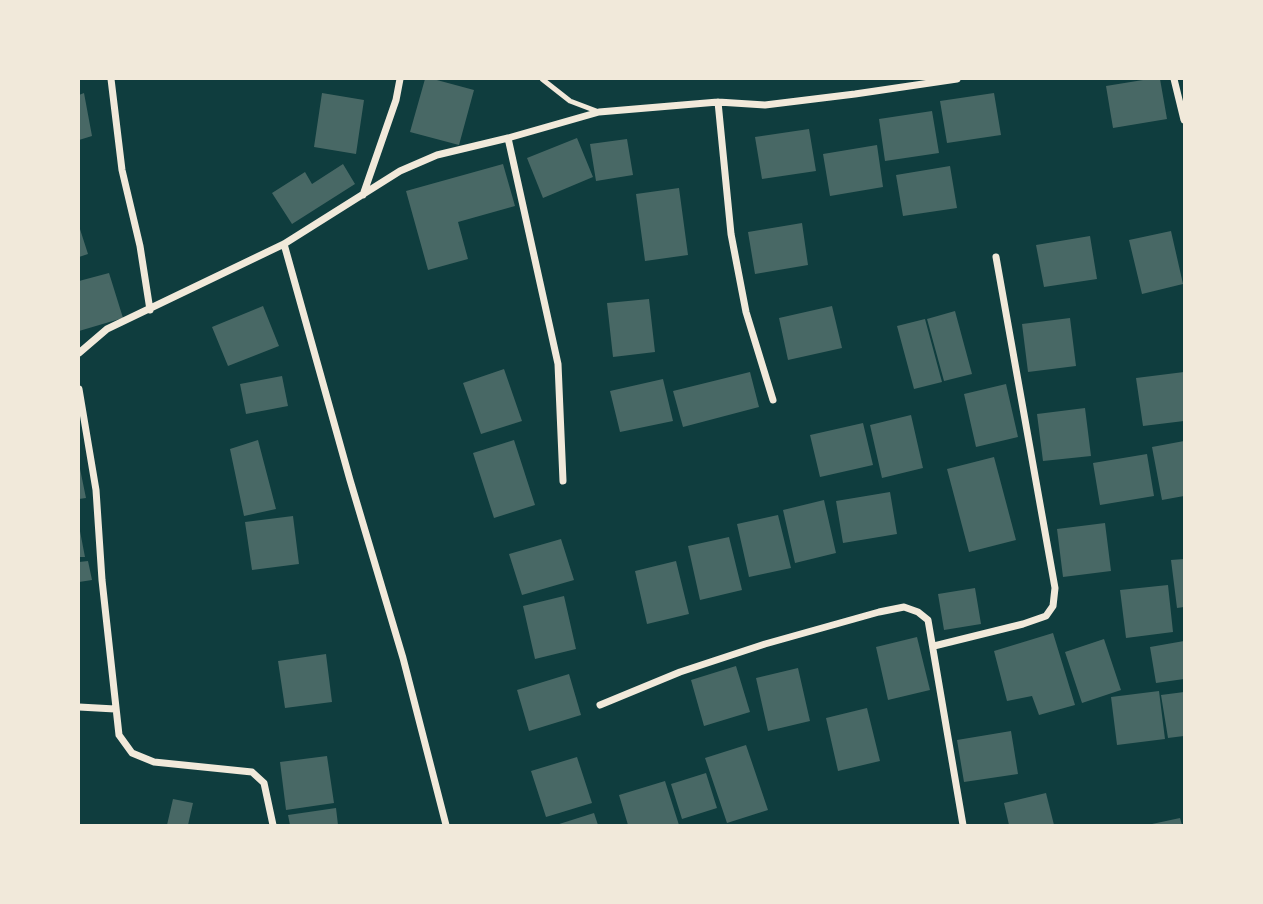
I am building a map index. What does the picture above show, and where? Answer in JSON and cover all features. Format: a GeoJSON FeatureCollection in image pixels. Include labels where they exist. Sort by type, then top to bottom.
{"type":"FeatureCollection","features":[{"type":"Feature","properties":{"kind":"street"},"geometry":{"type":"LineString","coordinates":[[111,79],[122,170],[140,246],[150,310]]}},
{"type":"Feature","properties":{"kind":"street"},"geometry":{"type":"LineString","coordinates":[[362,195],[396,100],[400,79]]}},
{"type":"Feature","properties":{"kind":"street"},"geometry":{"type":"LineString","coordinates":[[79,353],[107,330],[284,244],[400,171],[437,155],[599,112],[718,102],[765,104],[957,79]]}},
{"type":"Feature","properties":{"kind":"street"},"geometry":{"type":"LineString","coordinates":[[1174,79],[1184,120]]}},
{"type":"Feature","properties":{"kind":"street"},"geometry":{"type":"LineString","coordinates":[[718,102],[731,234],[746,312],[773,400]]}},
{"type":"Feature","properties":{"kind":"street"},"geometry":{"type":"LineString","coordinates":[[508,138],[558,364],[563,481]]}},
{"type":"Feature","properties":{"kind":"street"},"geometry":{"type":"LineString","coordinates":[[284,244],[406,671],[446,825]]}},
{"type":"Feature","properties":{"kind":"street"},"geometry":{"type":"LineString","coordinates":[[934,646],[1023,624],[1046,616],[1053,607],[1055,588],[996,257]]}},
{"type":"Feature","properties":{"kind":"street"},"geometry":{"type":"LineString","coordinates":[[79,389],[96,490],[102,580],[119,735],[132,753],[154,762],[252,772],[264,783],[273,825]]}},
{"type":"Feature","properties":{"kind":"street"},"geometry":{"type":"LineString","coordinates":[[600,705],[692,668],[765,644],[904,607],[918,612],[928,620],[963,825]]}},
{"type":"Feature","properties":{"kind":"street"},"geometry":{"type":"LineString","coordinates":[[79,707],[115,709]]}},
{"type":"Feature","properties":{"kind":"lane"},"geometry":{"type":"LineString","coordinates":[[542,79],[570,101],[599,112]]}},
{"type":"Feature","properties":{"kind":"building"},"geometry":{"type":"Polygon","coordinates":[[[425,79],[474,90],[459,145],[410,132],[425,79]]]}},
{"type":"Feature","properties":{"kind":"building"},"geometry":{"type":"Polygon","coordinates":[[[1160,79],[1167,119],[1113,128],[1106,86],[1160,79]]]}},
{"type":"Feature","properties":{"kind":"building"},"geometry":{"type":"Polygon","coordinates":[[[84,93],[92,136],[79,140],[79,95],[84,93]]]}},
{"type":"Feature","properties":{"kind":"building"},"geometry":{"type":"Polygon","coordinates":[[[322,93],[364,100],[356,154],[314,147],[322,93]]]}},
{"type":"Feature","properties":{"kind":"building"},"geometry":{"type":"Polygon","coordinates":[[[994,93],[1001,135],[947,143],[940,101],[994,93]]]}},
{"type":"Feature","properties":{"kind":"building"},"geometry":{"type":"Polygon","coordinates":[[[932,111],[939,153],[885,161],[879,119],[932,111]]]}},
{"type":"Feature","properties":{"kind":"building"},"geometry":{"type":"Polygon","coordinates":[[[809,129],[816,171],[762,179],[755,137],[809,129]]]}},
{"type":"Feature","properties":{"kind":"building"},"geometry":{"type":"Polygon","coordinates":[[[577,138],[593,177],[543,198],[527,158],[577,138]]]}},
{"type":"Feature","properties":{"kind":"building"},"geometry":{"type":"Polygon","coordinates":[[[627,139],[633,175],[596,181],[590,144],[627,139]]]}},
{"type":"Feature","properties":{"kind":"building"},"geometry":{"type":"Polygon","coordinates":[[[877,145],[883,187],[830,196],[823,154],[877,145]]]}},
{"type":"Feature","properties":{"kind":"building"},"geometry":{"type":"Polygon","coordinates":[[[343,164],[355,184],[292,224],[272,193],[305,172],[312,184],[343,164]]]}},
{"type":"Feature","properties":{"kind":"building"},"geometry":{"type":"Polygon","coordinates":[[[503,164],[515,206],[458,222],[468,259],[428,270],[406,191],[503,164]]]}},
{"type":"Feature","properties":{"kind":"building"},"geometry":{"type":"Polygon","coordinates":[[[950,166],[957,208],[903,216],[896,175],[950,166]]]}},
{"type":"Feature","properties":{"kind":"building"},"geometry":{"type":"Polygon","coordinates":[[[679,188],[688,255],[645,261],[636,194],[679,188]]]}},
{"type":"Feature","properties":{"kind":"building"},"geometry":{"type":"Polygon","coordinates":[[[802,223],[808,265],[755,274],[748,232],[802,223]]]}},
{"type":"Feature","properties":{"kind":"building"},"geometry":{"type":"Polygon","coordinates":[[[79,226],[88,254],[79,257],[79,226]]]}},
{"type":"Feature","properties":{"kind":"building"},"geometry":{"type":"Polygon","coordinates":[[[1171,231],[1183,284],[1142,294],[1129,240],[1171,231]]]}},
{"type":"Feature","properties":{"kind":"building"},"geometry":{"type":"Polygon","coordinates":[[[1090,236],[1097,279],[1044,287],[1036,245],[1090,236]]]}},
{"type":"Feature","properties":{"kind":"building"},"geometry":{"type":"Polygon","coordinates":[[[109,273],[123,318],[79,331],[79,281],[109,273]]]}},
{"type":"Feature","properties":{"kind":"building"},"geometry":{"type":"Polygon","coordinates":[[[649,299],[655,352],[613,357],[607,303],[649,299]]]}},
{"type":"Feature","properties":{"kind":"building"},"geometry":{"type":"Polygon","coordinates":[[[263,306],[279,346],[228,366],[212,327],[263,306]]]}},
{"type":"Feature","properties":{"kind":"building"},"geometry":{"type":"Polygon","coordinates":[[[832,306],[842,348],[788,360],[779,318],[832,306]]]}},
{"type":"Feature","properties":{"kind":"building"},"geometry":{"type":"Polygon","coordinates":[[[955,311],[972,374],[944,381],[927,319],[955,311]]]}},
{"type":"Feature","properties":{"kind":"building"},"geometry":{"type":"Polygon","coordinates":[[[1070,318],[1076,366],[1028,372],[1022,324],[1070,318]]]}},
{"type":"Feature","properties":{"kind":"building"},"geometry":{"type":"Polygon","coordinates":[[[925,319],[942,382],[914,389],[897,326],[925,319]]]}},
{"type":"Feature","properties":{"kind":"building"},"geometry":{"type":"Polygon","coordinates":[[[504,369],[522,421],[481,434],[463,383],[504,369]]]}},
{"type":"Feature","properties":{"kind":"building"},"geometry":{"type":"Polygon","coordinates":[[[750,372],[759,407],[683,427],[673,391],[750,372]]]}},
{"type":"Feature","properties":{"kind":"building"},"geometry":{"type":"Polygon","coordinates":[[[1184,372],[1184,421],[1143,426],[1136,378],[1184,372]]]}},
{"type":"Feature","properties":{"kind":"building"},"geometry":{"type":"Polygon","coordinates":[[[282,376],[288,406],[246,414],[240,384],[282,376]]]}},
{"type":"Feature","properties":{"kind":"building"},"geometry":{"type":"Polygon","coordinates":[[[663,379],[673,421],[620,432],[610,391],[663,379]]]}},
{"type":"Feature","properties":{"kind":"building"},"geometry":{"type":"Polygon","coordinates":[[[1006,384],[1018,437],[976,447],[964,394],[1006,384]]]}},
{"type":"Feature","properties":{"kind":"building"},"geometry":{"type":"Polygon","coordinates":[[[1085,408],[1091,456],[1043,461],[1037,414],[1085,408]]]}},
{"type":"Feature","properties":{"kind":"building"},"geometry":{"type":"Polygon","coordinates":[[[911,415],[923,468],[882,478],[870,425],[911,415]]]}},
{"type":"Feature","properties":{"kind":"building"},"geometry":{"type":"Polygon","coordinates":[[[863,423],[873,465],[820,477],[810,435],[863,423]]]}},
{"type":"Feature","properties":{"kind":"building"},"geometry":{"type":"Polygon","coordinates":[[[258,440],[276,509],[244,516],[230,449],[258,440]]]}},
{"type":"Feature","properties":{"kind":"building"},"geometry":{"type":"Polygon","coordinates":[[[514,440],[535,505],[494,518],[473,453],[514,440]]]}},
{"type":"Feature","properties":{"kind":"building"},"geometry":{"type":"Polygon","coordinates":[[[1184,441],[1184,496],[1162,500],[1152,447],[1184,441]]]}},
{"type":"Feature","properties":{"kind":"building"},"geometry":{"type":"Polygon","coordinates":[[[1147,454],[1154,496],[1100,505],[1093,463],[1147,454]]]}},
{"type":"Feature","properties":{"kind":"building"},"geometry":{"type":"Polygon","coordinates":[[[994,457],[1016,540],[969,552],[947,469],[994,457]]]}},
{"type":"Feature","properties":{"kind":"building"},"geometry":{"type":"Polygon","coordinates":[[[79,464],[86,498],[79,499],[79,464]]]}},
{"type":"Feature","properties":{"kind":"building"},"geometry":{"type":"Polygon","coordinates":[[[890,492],[897,534],[843,543],[836,501],[890,492]]]}},
{"type":"Feature","properties":{"kind":"building"},"geometry":{"type":"Polygon","coordinates":[[[824,500],[836,553],[795,563],[783,510],[824,500]]]}},
{"type":"Feature","properties":{"kind":"building"},"geometry":{"type":"Polygon","coordinates":[[[778,515],[791,568],[749,577],[737,524],[778,515]]]}},
{"type":"Feature","properties":{"kind":"building"},"geometry":{"type":"Polygon","coordinates":[[[293,516],[299,564],[252,570],[245,522],[293,516]]]}},
{"type":"Feature","properties":{"kind":"building"},"geometry":{"type":"Polygon","coordinates":[[[1105,523],[1111,571],[1063,577],[1057,529],[1105,523]]]}},
{"type":"Feature","properties":{"kind":"building"},"geometry":{"type":"Polygon","coordinates":[[[79,526],[85,557],[79,557],[79,526]]]}},
{"type":"Feature","properties":{"kind":"building"},"geometry":{"type":"Polygon","coordinates":[[[729,537],[742,590],[700,600],[688,546],[729,537]]]}},
{"type":"Feature","properties":{"kind":"building"},"geometry":{"type":"Polygon","coordinates":[[[561,539],[574,580],[522,595],[509,554],[561,539]]]}},
{"type":"Feature","properties":{"kind":"building"},"geometry":{"type":"Polygon","coordinates":[[[1184,559],[1184,607],[1177,608],[1171,560],[1184,559]]]}},
{"type":"Feature","properties":{"kind":"building"},"geometry":{"type":"Polygon","coordinates":[[[88,561],[92,580],[79,582],[79,562],[88,561]]]}},
{"type":"Feature","properties":{"kind":"building"},"geometry":{"type":"Polygon","coordinates":[[[676,561],[689,614],[647,624],[635,571],[676,561]]]}},
{"type":"Feature","properties":{"kind":"building"},"geometry":{"type":"Polygon","coordinates":[[[1168,585],[1173,632],[1126,638],[1120,590],[1168,585]]]}},
{"type":"Feature","properties":{"kind":"building"},"geometry":{"type":"Polygon","coordinates":[[[975,588],[981,624],[944,630],[938,594],[975,588]]]}},
{"type":"Feature","properties":{"kind":"building"},"geometry":{"type":"Polygon","coordinates":[[[564,596],[576,649],[535,659],[523,606],[564,596]]]}},
{"type":"Feature","properties":{"kind":"building"},"geometry":{"type":"Polygon","coordinates":[[[1053,633],[1075,705],[1039,715],[1032,696],[1007,701],[994,651],[1053,633]]]}},
{"type":"Feature","properties":{"kind":"building"},"geometry":{"type":"Polygon","coordinates":[[[917,637],[930,690],[888,700],[876,647],[917,637]]]}},
{"type":"Feature","properties":{"kind":"building"},"geometry":{"type":"Polygon","coordinates":[[[1104,639],[1121,690],[1082,703],[1065,652],[1104,639]]]}},
{"type":"Feature","properties":{"kind":"building"},"geometry":{"type":"Polygon","coordinates":[[[1184,641],[1184,679],[1156,683],[1150,647],[1184,641]]]}},
{"type":"Feature","properties":{"kind":"building"},"geometry":{"type":"Polygon","coordinates":[[[326,654],[332,702],[285,708],[278,661],[326,654]]]}},
{"type":"Feature","properties":{"kind":"building"},"geometry":{"type":"Polygon","coordinates":[[[736,666],[750,712],[704,726],[691,680],[736,666]]]}},
{"type":"Feature","properties":{"kind":"building"},"geometry":{"type":"Polygon","coordinates":[[[798,668],[810,721],[768,731],[756,678],[798,668]]]}},
{"type":"Feature","properties":{"kind":"building"},"geometry":{"type":"Polygon","coordinates":[[[569,674],[581,715],[529,731],[517,690],[569,674]]]}},
{"type":"Feature","properties":{"kind":"building"},"geometry":{"type":"Polygon","coordinates":[[[1159,691],[1165,739],[1117,745],[1111,697],[1159,691]]]}},
{"type":"Feature","properties":{"kind":"building"},"geometry":{"type":"Polygon","coordinates":[[[1184,692],[1184,736],[1168,738],[1161,695],[1184,692]]]}},
{"type":"Feature","properties":{"kind":"building"},"geometry":{"type":"Polygon","coordinates":[[[867,708],[880,761],[838,771],[826,718],[867,708]]]}},
{"type":"Feature","properties":{"kind":"building"},"geometry":{"type":"Polygon","coordinates":[[[1011,731],[1018,774],[964,782],[957,740],[1011,731]]]}},
{"type":"Feature","properties":{"kind":"building"},"geometry":{"type":"Polygon","coordinates":[[[746,745],[768,810],[727,823],[705,758],[746,745]]]}},
{"type":"Feature","properties":{"kind":"building"},"geometry":{"type":"Polygon","coordinates":[[[327,756],[334,803],[286,810],[280,762],[327,756]]]}},
{"type":"Feature","properties":{"kind":"building"},"geometry":{"type":"Polygon","coordinates":[[[577,757],[592,803],[546,817],[531,771],[577,757]]]}},
{"type":"Feature","properties":{"kind":"building"},"geometry":{"type":"Polygon","coordinates":[[[706,773],[717,808],[682,819],[671,784],[706,773]]]}},
{"type":"Feature","properties":{"kind":"building"},"geometry":{"type":"Polygon","coordinates":[[[665,781],[679,825],[628,825],[619,795],[665,781]]]}},
{"type":"Feature","properties":{"kind":"building"},"geometry":{"type":"Polygon","coordinates":[[[1046,793],[1054,825],[1009,825],[1004,803],[1046,793]]]}},
{"type":"Feature","properties":{"kind":"building"},"geometry":{"type":"Polygon","coordinates":[[[173,799],[193,803],[188,825],[167,825],[173,799]]]}},
{"type":"Feature","properties":{"kind":"building"},"geometry":{"type":"Polygon","coordinates":[[[336,808],[338,825],[290,825],[288,815],[336,808]]]}},
{"type":"Feature","properties":{"kind":"building"},"geometry":{"type":"Polygon","coordinates":[[[594,813],[598,825],[556,825],[594,813]]]}},
{"type":"Feature","properties":{"kind":"building"},"geometry":{"type":"Polygon","coordinates":[[[1180,818],[1182,825],[1152,824],[1180,818]]]}}]}
